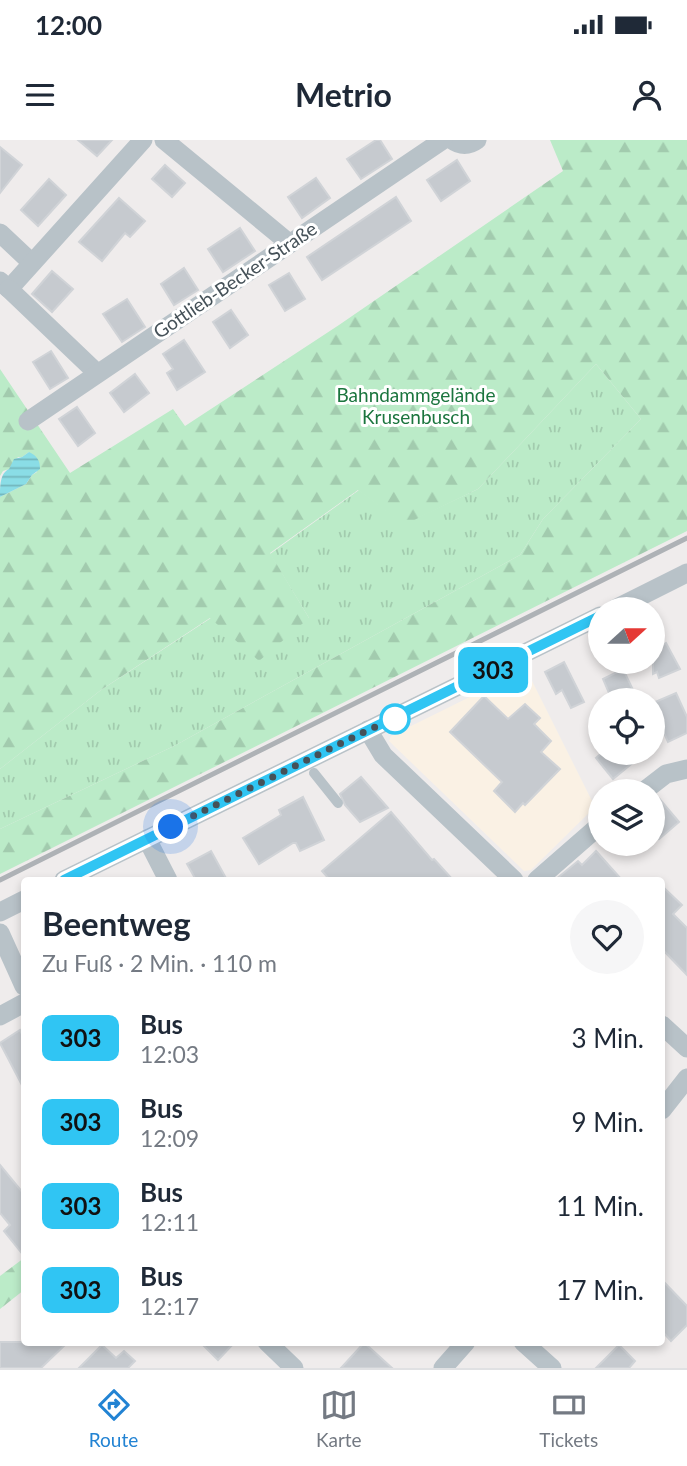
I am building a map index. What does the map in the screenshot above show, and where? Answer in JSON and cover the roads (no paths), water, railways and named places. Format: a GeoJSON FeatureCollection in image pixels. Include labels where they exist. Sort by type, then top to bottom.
{"type":"FeatureCollection","features":[{"type":"Feature","properties":{"kind":"street"},"geometry":{"type":"LineString","coordinates":[[97,373],[4,285],[32,263],[143,140]]}},
{"type":"Feature","properties":{"kind":"street"},"geometry":{"type":"LineString","coordinates":[[164,140],[289,243]]}},
{"type":"Feature","properties":{"kind":"street","name":"Gottlieb-Becker-Straße"},"geometry":{"type":"LineString","coordinates":[[28,421],[443,140]]}},
{"type":"Feature","properties":{"kind":"street"},"geometry":{"type":"LineString","coordinates":[[452,140],[461,145],[477,140]]}},
{"type":"Feature","properties":{"kind":"street"},"geometry":{"type":"LineString","coordinates":[[0,233],[32,263]]}},
{"type":"Feature","properties":{"kind":"street"},"geometry":{"type":"LineString","coordinates":[[639,597],[687,573]]}},
{"type":"Feature","properties":{"kind":"street"},"geometry":{"type":"LineString","coordinates":[[70,877],[588,622]]}},
{"type":"Feature","properties":{"kind":"street"},"geometry":{"type":"LineString","coordinates":[[368,730],[383,755],[511,877]]}},
{"type":"Feature","properties":{"kind":"street"},"geometry":{"type":"LineString","coordinates":[[660,779],[667,774],[687,769]]}},
{"type":"Feature","properties":{"kind":"street"},"geometry":{"type":"LineString","coordinates":[[540,877],[588,835]]}},
{"type":"Feature","properties":{"kind":"street"},"geometry":{"type":"LineString","coordinates":[[147,839],[166,877]]}},
{"type":"Feature","properties":{"kind":"street"},"geometry":{"type":"LineString","coordinates":[[0,912],[21,902]]}},
{"type":"Feature","properties":{"kind":"street"},"geometry":{"type":"LineString","coordinates":[[0,933],[21,979]]}},
{"type":"Feature","properties":{"kind":"street"},"geometry":{"type":"LineString","coordinates":[[0,1016],[21,1005]]}},
{"type":"Feature","properties":{"kind":"street"},"geometry":{"type":"LineString","coordinates":[[665,1028],[687,1048]]}},
{"type":"Feature","properties":{"kind":"street"},"geometry":{"type":"LineString","coordinates":[[665,1106],[687,1078]]}},
{"type":"Feature","properties":{"kind":"street"},"geometry":{"type":"LineString","coordinates":[[271,1346],[294,1368]]}},
{"type":"Feature","properties":{"kind":"street"},"geometry":{"type":"LineString","coordinates":[[443,1368],[462,1346]]}},
{"type":"Feature","properties":{"kind":"street"},"geometry":{"type":"LineString","coordinates":[[527,1346],[552,1368]]}},
{"type":"Feature","properties":{"kind":"lane"},"geometry":{"type":"LineString","coordinates":[[314,773],[338,803]]}},
{"type":"Feature","properties":{"kind":"water"},"geometry":{"type":"Polygon","coordinates":[[[29,452],[38,459],[40,469],[26,484],[0,497],[2,477],[14,459],[29,452]]]}},
{"type":"Feature","properties":{"kind":"railway"},"geometry":{"type":"LineString","coordinates":[[0,880],[687,538]]}},
{"type":"Feature","properties":{"kind":"park label","name":"Bahndammgelände Krusenbusch"},"geometry":{"type":"Point","coordinates":[416,406]}}]}
